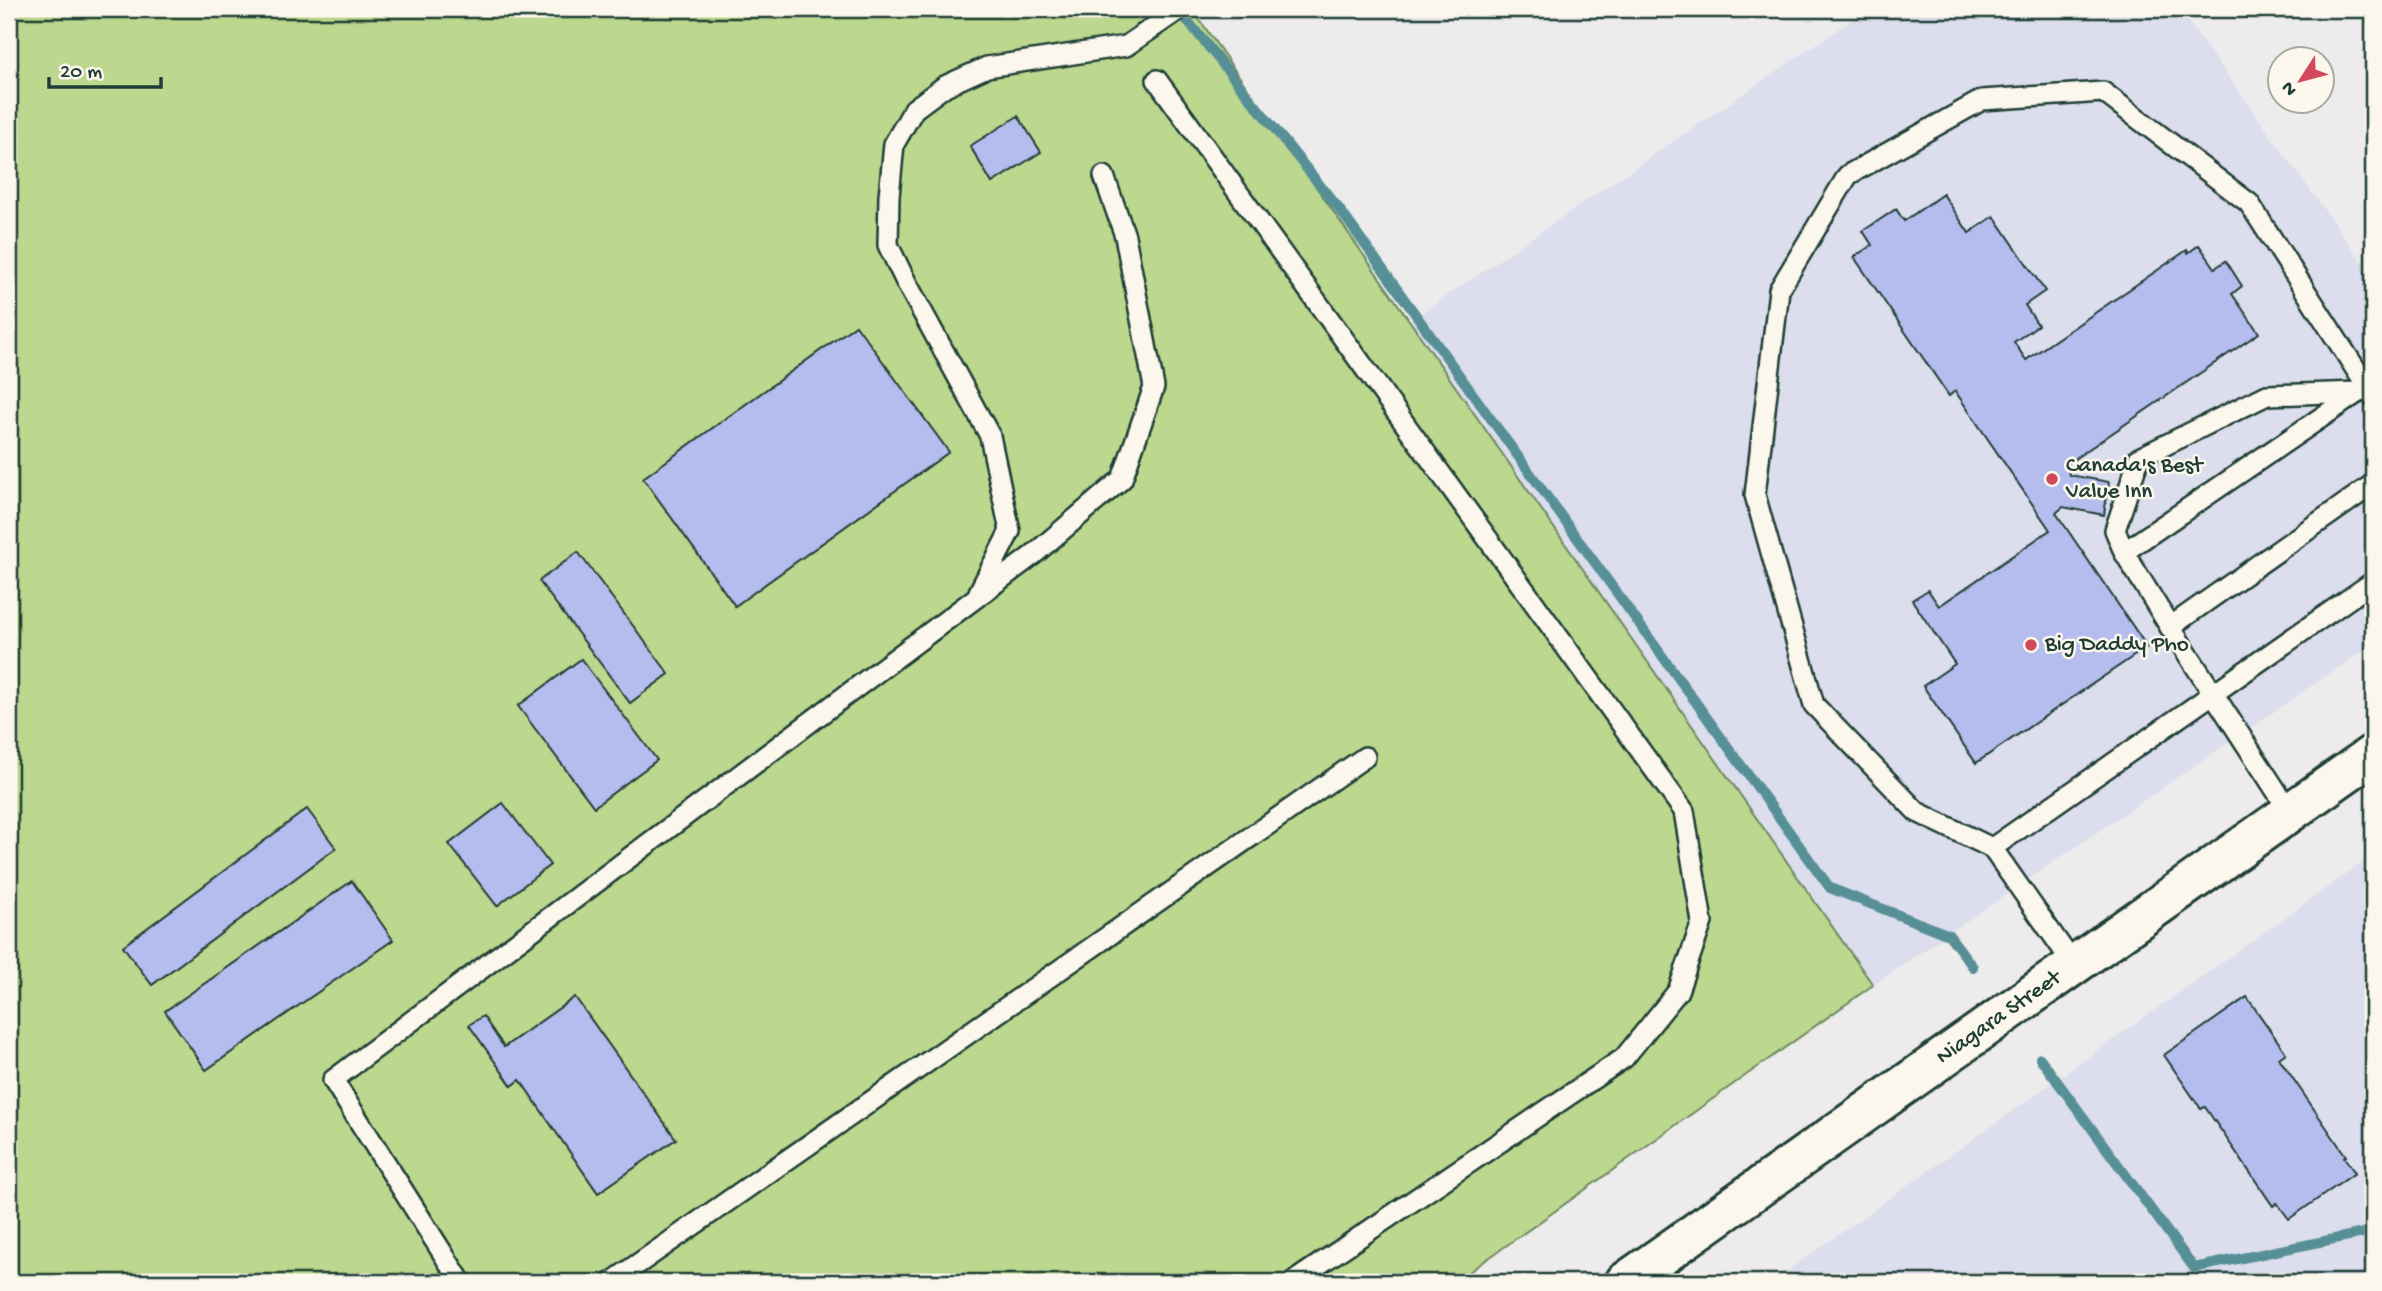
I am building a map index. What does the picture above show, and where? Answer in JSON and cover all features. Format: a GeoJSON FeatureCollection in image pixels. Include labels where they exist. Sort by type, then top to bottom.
{"type":"FeatureCollection","features":[{"type":"Feature","properties":{"kind":"main road","name":"Niagara Street"},"geometry":{"type":"LineString","coordinates":[[1625,1282],[2373,754]]}},
{"type":"Feature","properties":{"kind":"lane"},"geometry":{"type":"LineString","coordinates":[[977,596],[1010,531],[990,436],[888,245],[894,144],[914,108],[945,86],[986,67],[1126,46],[1180,9]]}},
{"type":"Feature","properties":{"kind":"lane"},"geometry":{"type":"LineString","coordinates":[[1157,80],[1684,811],[1702,922],[1678,991],[1624,1058],[1293,1282]]}},
{"type":"Feature","properties":{"kind":"lane"},"geometry":{"type":"LineString","coordinates":[[2074,965],[1992,848],[1917,812],[1814,705],[1755,495],[1779,290],[1848,175],[1983,100],[2103,92],[2249,203],[2366,391]]}},
{"type":"Feature","properties":{"kind":"lane"},"geometry":{"type":"LineString","coordinates":[[461,1282],[333,1080],[1032,555],[1122,479],[1154,387],[1125,236],[1104,176]]}},
{"type":"Feature","properties":{"kind":"lane"},"geometry":{"type":"LineString","coordinates":[[2290,813],[2212,695],[2124,552],[2115,530],[2139,458],[2267,395],[2366,391]]}},
{"type":"Feature","properties":{"kind":"lane"},"geometry":{"type":"LineString","coordinates":[[2124,552],[2366,391]]}},
{"type":"Feature","properties":{"kind":"lane"},"geometry":{"type":"LineString","coordinates":[[2170,627],[2373,484]]}},
{"type":"Feature","properties":{"kind":"lane"},"geometry":{"type":"LineString","coordinates":[[1992,848],[2373,582]]}},
{"type":"Feature","properties":{"kind":"lane"},"geometry":{"type":"LineString","coordinates":[[612,1282],[1365,757]]}},
{"type":"Feature","properties":{"kind":"shaded area"},"geometry":{"type":"Polygon","coordinates":[[[1868,9],[2179,9],[2373,277],[2373,644],[1873,985],[1410,321],[1868,9]]]}},
{"type":"Feature","properties":{"kind":"shaded area"},"geometry":{"type":"Polygon","coordinates":[[[2373,855],[2373,1282],[1772,1282],[2373,855]]]}},
{"type":"Feature","properties":{"kind":"green space"},"geometry":{"type":"Polygon","coordinates":[[[9,9],[1192,9],[1873,985],[1455,1282],[9,1282],[9,9]]]}},
{"type":"Feature","properties":{"kind":"building"},"geometry":{"type":"Polygon","coordinates":[[[1018,116],[1041,152],[992,183],[970,146],[1018,116]]]}},
{"type":"Feature","properties":{"kind":"building","name":"Canada's Best Value Inn"},"geometry":{"type":"Polygon","coordinates":[[[1943,194],[1969,233],[1994,216],[2045,291],[2025,305],[2038,325],[2014,342],[2026,360],[2187,250],[2188,253],[2199,245],[2215,268],[2226,261],[2242,286],[2232,294],[2259,333],[2067,464],[2069,475],[2109,482],[2104,515],[2063,507],[2056,513],[2147,647],[1976,763],[1923,686],[1955,664],[1912,600],[1928,590],[1939,606],[2050,530],[1955,391],[1949,396],[1854,257],[1872,245],[1863,231],[1896,209],[1904,221],[1943,194]]]}},
{"type":"Feature","properties":{"kind":"building"},"geometry":{"type":"Polygon","coordinates":[[[856,325],[949,452],[735,606],[643,478],[856,325]]]}},
{"type":"Feature","properties":{"kind":"building"},"geometry":{"type":"Polygon","coordinates":[[[578,552],[669,674],[630,703],[539,581],[578,552]]]}},
{"type":"Feature","properties":{"kind":"building"},"geometry":{"type":"Polygon","coordinates":[[[581,659],[657,760],[594,807],[518,706],[581,659]]]}},
{"type":"Feature","properties":{"kind":"building"},"geometry":{"type":"Polygon","coordinates":[[[503,803],[550,865],[497,906],[449,844],[503,803]]]}},
{"type":"Feature","properties":{"kind":"building"},"geometry":{"type":"Polygon","coordinates":[[[307,809],[336,848],[152,985],[123,946],[307,809]]]}},
{"type":"Feature","properties":{"kind":"building"},"geometry":{"type":"Polygon","coordinates":[[[352,881],[393,940],[206,1070],[165,1011],[352,881]]]}},
{"type":"Feature","properties":{"kind":"building"},"geometry":{"type":"Polygon","coordinates":[[[575,997],[676,1139],[598,1193],[520,1080],[512,1086],[469,1025],[483,1016],[504,1047],[575,997]]]}},
{"type":"Feature","properties":{"kind":"building"},"geometry":{"type":"Polygon","coordinates":[[[2247,997],[2286,1053],[2279,1058],[2355,1173],[2289,1219],[2277,1203],[2273,1206],[2205,1107],[2201,1109],[2164,1055],[2247,997]]]}},
{"type":"Feature","properties":{"kind":"building"},"geometry":{"type":"Polygon","coordinates":[[[770,1274],[776,1282],[758,1282],[770,1274]]]}},
{"type":"Feature","properties":{"kind":"waterway"},"geometry":{"type":"LineString","coordinates":[[1178,9],[1340,210],[1830,888],[1949,935],[1973,967]]}},
{"type":"Feature","properties":{"kind":"waterway"},"geometry":{"type":"LineString","coordinates":[[2040,1058],[2194,1268],[2373,1231]]}},
{"type":"Feature","properties":{"kind":"place","name":"Canada's Best Value Inn"},"geometry":{"type":"Point","coordinates":[2052,479]}},
{"type":"Feature","properties":{"kind":"place","name":"Big Daddy Pho"},"geometry":{"type":"Point","coordinates":[2031,645]}}]}
